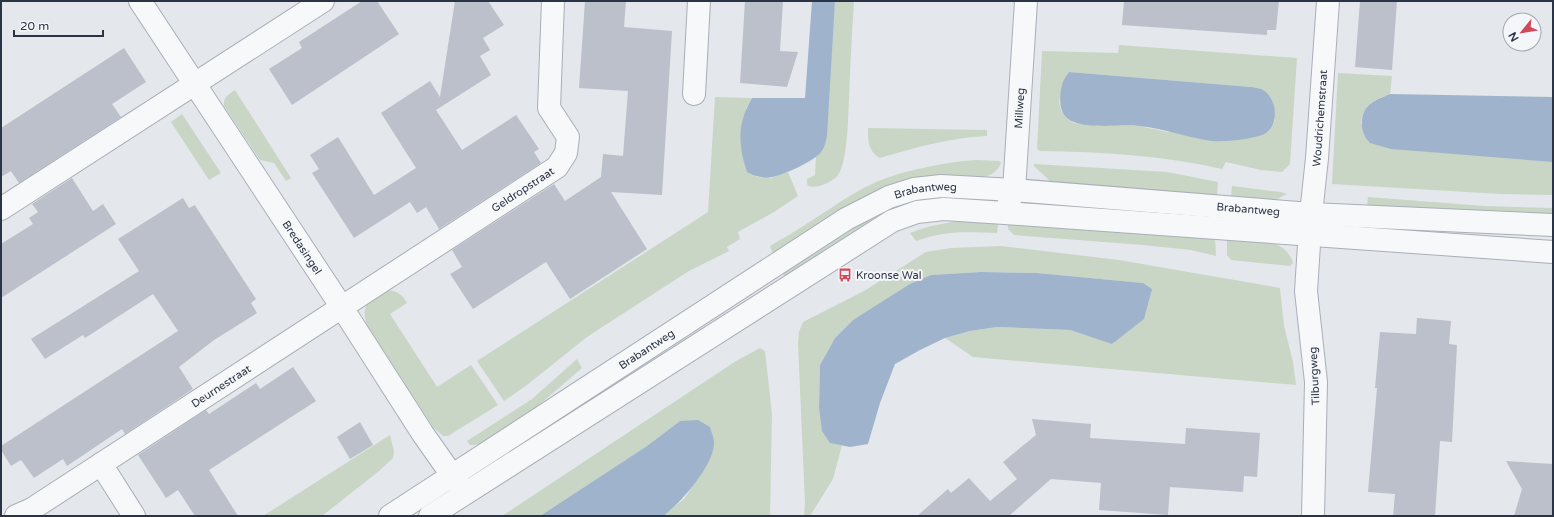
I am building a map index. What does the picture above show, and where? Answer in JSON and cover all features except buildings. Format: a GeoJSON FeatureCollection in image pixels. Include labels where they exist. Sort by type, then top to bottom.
{"type":"FeatureCollection","features":[{"type":"Feature","properties":{"kind":"street","name":"Bredasingel"},"geometry":{"type":"LineString","coordinates":[[140,1],[341,306],[423,434],[464,493]]}},
{"type":"Feature","properties":{"kind":"street"},"geometry":{"type":"LineString","coordinates":[[1,209],[323,1]]}},
{"type":"Feature","properties":{"kind":"street","name":"Geldropstraat"},"geometry":{"type":"LineString","coordinates":[[341,306],[557,167],[566,154],[568,137],[549,108],[553,1]]}},
{"type":"Feature","properties":{"kind":"street"},"geometry":{"type":"LineString","coordinates":[[694,94],[699,1]]}},
{"type":"Feature","properties":{"kind":"street","name":"Millweg"},"geometry":{"type":"LineString","coordinates":[[1005,213],[1014,190],[1026,1]]}},
{"type":"Feature","properties":{"kind":"street","name":"Woudrichemstraat"},"geometry":{"type":"LineString","coordinates":[[1310,236],[1328,1]]}},
{"type":"Feature","properties":{"kind":"street","name":"Brabantweg"},"geometry":{"type":"LineString","coordinates":[[390,516],[839,224],[889,197],[914,189],[941,186],[1014,190],[1311,214],[1553,225]]}},
{"type":"Feature","properties":{"kind":"street","name":"Brabantweg"},"geometry":{"type":"LineString","coordinates":[[430,516],[892,221],[917,212],[944,209],[1553,252]]}},
{"type":"Feature","properties":{"kind":"street","name":"Tilburgweg"},"geometry":{"type":"LineString","coordinates":[[1310,236],[1306,291],[1316,382],[1313,516]]}},
{"type":"Feature","properties":{"kind":"street","name":"Deurnestraat"},"geometry":{"type":"LineString","coordinates":[[16,516],[32,509],[341,306]]}},
{"type":"Feature","properties":{"kind":"street"},"geometry":{"type":"LineString","coordinates":[[101,464],[134,516]]}},
{"type":"Feature","properties":{"kind":"green space"},"geometry":{"type":"Polygon","coordinates":[[[835,1],[854,1],[846,149],[844,160],[836,178],[816,187],[812,187],[808,186],[807,179],[815,175],[816,157],[823,150],[835,1]]]}},
{"type":"Feature","properties":{"kind":"green space"},"geometry":{"type":"Polygon","coordinates":[[[1119,45],[1297,58],[1290,164],[1282,172],[1261,170],[1226,162],[1222,169],[1154,157],[1109,153],[1040,151],[1037,149],[1042,51],[1118,53],[1119,45]],[[1069,72],[1062,87],[1059,102],[1061,110],[1066,118],[1074,123],[1104,126],[1139,126],[1168,132],[1268,131],[1275,120],[1251,87],[1069,72]]]}},
{"type":"Feature","properties":{"kind":"green space"},"geometry":{"type":"Polygon","coordinates":[[[1338,73],[1392,76],[1390,94],[1374,101],[1367,107],[1364,111],[1361,124],[1498,156],[1553,162],[1553,195],[1501,194],[1332,184],[1338,73]]]}},
{"type":"Feature","properties":{"kind":"green space"},"geometry":{"type":"Polygon","coordinates":[[[235,90],[291,178],[286,181],[274,163],[260,160],[224,106],[225,98],[235,90]]]}},
{"type":"Feature","properties":{"kind":"green space"},"geometry":{"type":"Polygon","coordinates":[[[715,97],[752,98],[746,108],[757,177],[771,178],[788,172],[798,196],[774,212],[738,232],[740,239],[727,247],[729,251],[689,271],[587,337],[527,385],[504,401],[477,361],[708,212],[715,97]]]}},
{"type":"Feature","properties":{"kind":"green space"},"geometry":{"type":"Polygon","coordinates":[[[182,114],[221,173],[209,180],[171,122],[182,114]]]}},
{"type":"Feature","properties":{"kind":"green space"},"geometry":{"type":"Polygon","coordinates":[[[868,128],[987,130],[987,136],[946,141],[880,158],[871,149],[868,128]]]}},
{"type":"Feature","properties":{"kind":"green space"},"geometry":{"type":"Polygon","coordinates":[[[976,160],[999,161],[1001,163],[993,173],[987,176],[981,178],[954,178],[773,254],[770,246],[851,195],[872,184],[909,171],[976,160]]]}},
{"type":"Feature","properties":{"kind":"green space"},"geometry":{"type":"Polygon","coordinates":[[[1034,164],[1167,172],[1218,182],[1217,196],[1056,184],[1050,181],[1034,166],[1034,164]]]}},
{"type":"Feature","properties":{"kind":"green space"},"geometry":{"type":"Polygon","coordinates":[[[1232,186],[1287,194],[1275,200],[1231,197],[1232,186]]]}},
{"type":"Feature","properties":{"kind":"green space"},"geometry":{"type":"Polygon","coordinates":[[[1368,197],[1484,206],[1553,208],[1553,219],[1367,206],[1368,197]]]}},
{"type":"Feature","properties":{"kind":"green space"},"geometry":{"type":"Polygon","coordinates":[[[869,216],[873,223],[786,280],[781,270],[869,216]]]}},
{"type":"Feature","properties":{"kind":"green space"},"geometry":{"type":"Polygon","coordinates":[[[974,220],[998,223],[997,233],[946,233],[916,241],[910,233],[926,227],[974,220]]]}},
{"type":"Feature","properties":{"kind":"green space"},"geometry":{"type":"Polygon","coordinates":[[[1008,223],[1215,237],[1216,256],[1191,250],[1143,245],[1014,235],[1008,229],[1008,223]]]}},
{"type":"Feature","properties":{"kind":"green space"},"geometry":{"type":"Polygon","coordinates":[[[1227,240],[1257,240],[1275,244],[1283,248],[1289,254],[1293,263],[1290,266],[1231,260],[1227,255],[1227,240]]]}},
{"type":"Feature","properties":{"kind":"green space"},"geometry":{"type":"Polygon","coordinates":[[[1001,246],[1119,260],[1280,288],[1284,326],[1293,362],[1296,385],[973,357],[945,338],[970,331],[997,327],[1070,330],[1113,344],[1143,283],[1037,273],[981,272],[931,275],[853,320],[835,338],[820,365],[819,407],[830,443],[842,445],[833,479],[810,516],[804,516],[805,503],[798,343],[799,332],[803,322],[864,291],[926,252],[951,248],[1001,246]]]}},
{"type":"Feature","properties":{"kind":"green space"},"geometry":{"type":"Polygon","coordinates":[[[387,290],[394,291],[399,294],[407,303],[390,314],[437,387],[471,365],[498,405],[448,436],[443,436],[433,427],[367,325],[365,312],[368,303],[371,299],[387,290]]]}},
{"type":"Feature","properties":{"kind":"green space"},"geometry":{"type":"Polygon","coordinates":[[[760,348],[765,351],[772,414],[770,516],[663,516],[684,499],[709,461],[680,421],[647,446],[540,516],[502,516],[736,361],[760,348]]]}},
{"type":"Feature","properties":{"kind":"green space"},"geometry":{"type":"Polygon","coordinates":[[[577,359],[582,368],[532,411],[485,443],[470,445],[467,441],[532,399],[577,359]]]}},
{"type":"Feature","properties":{"kind":"green space"},"geometry":{"type":"Polygon","coordinates":[[[390,435],[394,451],[393,458],[379,471],[322,516],[263,516],[390,435]]]}},
{"type":"Feature","properties":{"kind":"water"},"geometry":{"type":"Polygon","coordinates":[[[812,1],[835,1],[827,136],[825,146],[813,159],[791,171],[769,178],[756,176],[747,172],[744,162],[740,134],[741,125],[747,107],[752,98],[805,98],[812,1]]]}},
{"type":"Feature","properties":{"kind":"water"},"geometry":{"type":"Polygon","coordinates":[[[1069,72],[1259,88],[1268,95],[1272,101],[1275,115],[1274,122],[1266,133],[1259,136],[1225,141],[1205,140],[1147,127],[1092,126],[1083,124],[1068,119],[1062,112],[1060,97],[1064,80],[1069,72]]]}},
{"type":"Feature","properties":{"kind":"water"},"geometry":{"type":"Polygon","coordinates":[[[1390,94],[1553,97],[1553,162],[1391,149],[1370,143],[1363,130],[1363,114],[1372,103],[1390,94]]]}},
{"type":"Feature","properties":{"kind":"water"},"geometry":{"type":"Polygon","coordinates":[[[981,272],[1037,273],[1143,283],[1152,289],[1144,319],[1112,344],[1070,330],[997,327],[970,331],[945,338],[895,364],[880,403],[868,444],[850,447],[830,443],[822,431],[819,407],[820,365],[835,338],[853,320],[910,284],[931,275],[981,272]]]}},
{"type":"Feature","properties":{"kind":"water"},"geometry":{"type":"Polygon","coordinates":[[[698,420],[710,427],[714,440],[713,451],[703,472],[695,483],[687,493],[663,516],[540,516],[647,446],[680,421],[698,420]]]}},
{"type":"Feature","properties":{"kind":"place","name":"Kroonse Wal"},"geometry":{"type":"Point","coordinates":[845,275]}}]}
